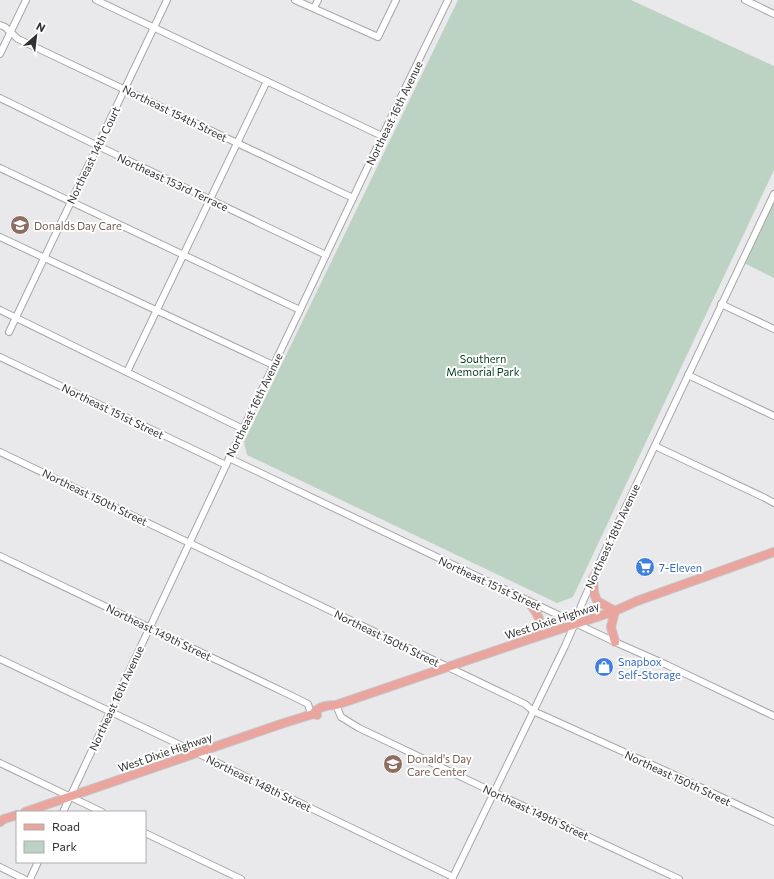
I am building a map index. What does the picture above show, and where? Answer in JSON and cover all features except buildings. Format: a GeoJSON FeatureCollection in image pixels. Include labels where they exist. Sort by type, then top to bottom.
{"type":"FeatureCollection","features":[{"type":"Feature","properties":{"kind":"main road","name":"West Dixie Highway"},"geometry":{"type":"LineString","coordinates":[[30,811],[312,714],[316,710],[329,705],[336,705],[614,611],[774,552]]}},
{"type":"Feature","properties":{"kind":"main road"},"geometry":{"type":"LineString","coordinates":[[593,578],[594,593],[597,601],[614,611],[611,627],[615,642]]}},
{"type":"Feature","properties":{"kind":"main road"},"geometry":{"type":"LineString","coordinates":[[528,601],[540,620],[535,637]]}},
{"type":"Feature","properties":{"kind":"main road"},"geometry":{"type":"LineString","coordinates":[[1,820],[16,814]]}},
{"type":"Feature","properties":{"kind":"street"},"geometry":{"type":"LineString","coordinates":[[0,54],[26,0]]}},
{"type":"Feature","properties":{"kind":"street"},"geometry":{"type":"LineString","coordinates":[[96,0],[382,136]]}},
{"type":"Feature","properties":{"kind":"street","name":"Northeast 14th Court"},"geometry":{"type":"LineString","coordinates":[[9,332],[168,0]]}},
{"type":"Feature","properties":{"kind":"street"},"geometry":{"type":"LineString","coordinates":[[295,0],[378,37],[396,0]]}},
{"type":"Feature","properties":{"kind":"street"},"geometry":{"type":"LineString","coordinates":[[314,8],[318,0]]}},
{"type":"Feature","properties":{"kind":"street","name":"Northeast 16th Avenue"},"geometry":{"type":"LineString","coordinates":[[64,811],[243,428],[448,0]]}},
{"type":"Feature","properties":{"kind":"street"},"geometry":{"type":"LineString","coordinates":[[744,0],[774,14]]}},
{"type":"Feature","properties":{"kind":"street","name":"Northeast 154th Street"},"geometry":{"type":"LineString","coordinates":[[0,25],[5,27],[18,39],[353,198]]}},
{"type":"Feature","properties":{"kind":"street"},"geometry":{"type":"LineString","coordinates":[[127,372],[267,81]]}},
{"type":"Feature","properties":{"kind":"street","name":"Northeast 153rd Terrace"},"geometry":{"type":"LineString","coordinates":[[0,98],[326,255]]}},
{"type":"Feature","properties":{"kind":"street"},"geometry":{"type":"LineString","coordinates":[[0,168],[300,310]]}},
{"type":"Feature","properties":{"kind":"street","name":"Northeast 18th Avenue"},"geometry":{"type":"LineString","coordinates":[[452,878],[565,646],[593,578],[654,446],[774,194]]}},
{"type":"Feature","properties":{"kind":"street"},"geometry":{"type":"LineString","coordinates":[[0,237],[273,365]]}},
{"type":"Feature","properties":{"kind":"street"},"geometry":{"type":"LineString","coordinates":[[721,304],[774,329]]}},
{"type":"Feature","properties":{"kind":"street"},"geometry":{"type":"LineString","coordinates":[[0,310],[243,428]]}},
{"type":"Feature","properties":{"kind":"street","name":"Northeast 151st Street"},"geometry":{"type":"LineString","coordinates":[[0,357],[226,465]]}},
{"type":"Feature","properties":{"kind":"street"},"geometry":{"type":"LineString","coordinates":[[688,375],[774,416]]}},
{"type":"Feature","properties":{"kind":"street"},"geometry":{"type":"LineString","coordinates":[[654,446],[774,503]]}},
{"type":"Feature","properties":{"kind":"street","name":"Northeast 150th Street"},"geometry":{"type":"LineString","coordinates":[[0,452],[525,704],[533,711],[774,822]]}},
{"type":"Feature","properties":{"kind":"street","name":"Northeast 151st Street"},"geometry":{"type":"LineString","coordinates":[[229,458],[528,601],[774,716]]}},
{"type":"Feature","properties":{"kind":"street","name":"Northeast 149th Street"},"geometry":{"type":"LineString","coordinates":[[0,556],[308,704],[312,714]]}},
{"type":"Feature","properties":{"kind":"street","name":"Northeast 148th Street"},"geometry":{"type":"LineString","coordinates":[[0,659],[197,753],[452,878]]}},
{"type":"Feature","properties":{"kind":"street","name":"Northeast 149th Street"},"geometry":{"type":"LineString","coordinates":[[336,705],[341,717],[359,728],[679,879]]}},
{"type":"Feature","properties":{"kind":"street"},"geometry":{"type":"LineString","coordinates":[[0,763],[100,811]]}},
{"type":"Feature","properties":{"kind":"street"},"geometry":{"type":"LineString","coordinates":[[146,833],[241,879]]}},
{"type":"Feature","properties":{"kind":"street"},"geometry":{"type":"LineString","coordinates":[[30,879],[38,863]]}},
{"type":"Feature","properties":{"kind":"street"},"geometry":{"type":"LineString","coordinates":[[0,867],[24,879]]}},
{"type":"Feature","properties":{"kind":"green space","name":"Southern Memorial Park"},"geometry":{"type":"Polygon","coordinates":[[[458,0],[631,0],[774,66],[774,170],[573,597],[557,603],[247,455],[244,442],[458,0]]]}},
{"type":"Feature","properties":{"kind":"green space"},"geometry":{"type":"Polygon","coordinates":[[[774,194],[774,278],[742,262],[774,194]]]}},
{"type":"Feature","properties":{"kind":"place","name":"Donalds Day Care"},"geometry":{"type":"Point","coordinates":[20,225]}},
{"type":"Feature","properties":{"kind":"place","name":"7-Eleven"},"geometry":{"type":"Point","coordinates":[645,567]}},
{"type":"Feature","properties":{"kind":"place","name":"Snapbox Self-Storage"},"geometry":{"type":"Point","coordinates":[604,667]}},
{"type":"Feature","properties":{"kind":"place","name":"Donald's Day Care Center"},"geometry":{"type":"Point","coordinates":[393,764]}}]}
